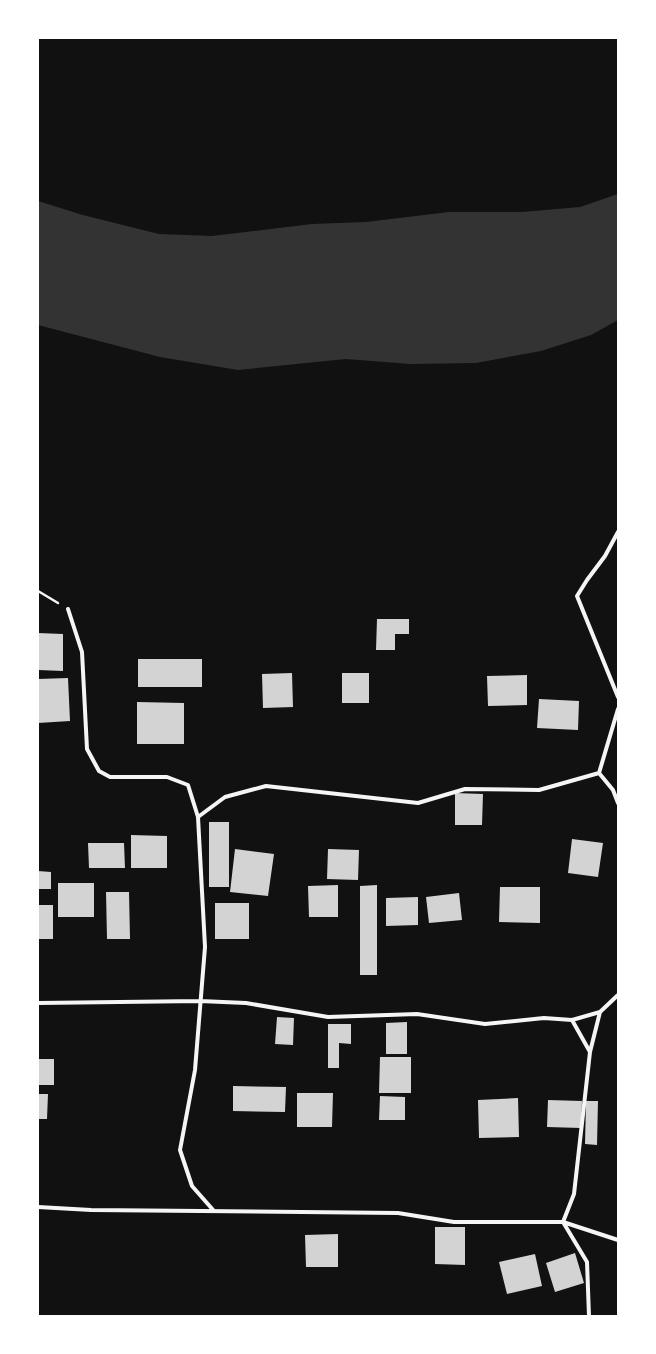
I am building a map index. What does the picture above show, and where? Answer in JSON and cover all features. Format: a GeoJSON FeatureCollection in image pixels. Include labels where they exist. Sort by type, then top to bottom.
{"type":"FeatureCollection","features":[{"type":"Feature","properties":{"kind":"street"},"geometry":{"type":"LineString","coordinates":[[618,532],[606,556],[587,580],[577,596],[618,697]]}},
{"type":"Feature","properties":{"kind":"street"},"geometry":{"type":"LineString","coordinates":[[68,609],[82,652],[87,749],[99,772],[110,777],[167,777],[188,785],[198,817],[205,947],[195,1070],[180,1150],[192,1186],[214,1211]]}},
{"type":"Feature","properties":{"kind":"street"},"geometry":{"type":"LineString","coordinates":[[599,773],[618,709]]}},
{"type":"Feature","properties":{"kind":"street"},"geometry":{"type":"LineString","coordinates":[[198,817],[225,797],[266,786],[418,803],[465,789],[539,790],[599,773]]}},
{"type":"Feature","properties":{"kind":"street"},"geometry":{"type":"LineString","coordinates":[[599,773],[613,790],[618,803]]}},
{"type":"Feature","properties":{"kind":"street"},"geometry":{"type":"LineString","coordinates":[[38,1003],[200,1001],[246,1003],[328,1017],[416,1014],[486,1024],[544,1018],[572,1020],[600,1012],[618,995]]}},
{"type":"Feature","properties":{"kind":"street"},"geometry":{"type":"LineString","coordinates":[[563,1222],[574,1194],[590,1052],[600,1012]]}},
{"type":"Feature","properties":{"kind":"street"},"geometry":{"type":"LineString","coordinates":[[572,1020],[590,1052]]}},
{"type":"Feature","properties":{"kind":"street"},"geometry":{"type":"LineString","coordinates":[[38,1208],[91,1210],[398,1213],[454,1222],[563,1222],[618,1240]]}},
{"type":"Feature","properties":{"kind":"street"},"geometry":{"type":"LineString","coordinates":[[563,1222],[587,1262],[589,1316]]}},
{"type":"Feature","properties":{"kind":"path"},"geometry":{"type":"LineString","coordinates":[[38,591],[68,609]]}},
{"type":"Feature","properties":{"kind":"shaded area"},"geometry":{"type":"Polygon","coordinates":[[[618,194],[618,320],[591,335],[541,351],[476,363],[410,364],[346,359],[238,370],[160,357],[38,325],[38,201],[83,215],[159,234],[212,236],[312,224],[366,222],[449,212],[522,212],[580,207],[618,194]]]}},
{"type":"Feature","properties":{"kind":"building"},"geometry":{"type":"Polygon","coordinates":[[[377,619],[409,619],[409,634],[395,634],[395,650],[376,650],[377,619]]]}},
{"type":"Feature","properties":{"kind":"building"},"geometry":{"type":"Polygon","coordinates":[[[38,633],[63,634],[63,671],[38,670],[38,633]]]}},
{"type":"Feature","properties":{"kind":"building"},"geometry":{"type":"Polygon","coordinates":[[[138,659],[202,659],[202,687],[138,687],[138,659]]]}},
{"type":"Feature","properties":{"kind":"building"},"geometry":{"type":"Polygon","coordinates":[[[292,673],[293,707],[263,708],[262,674],[292,673]]]}},
{"type":"Feature","properties":{"kind":"building"},"geometry":{"type":"Polygon","coordinates":[[[342,673],[369,673],[369,703],[342,703],[342,673]]]}},
{"type":"Feature","properties":{"kind":"building"},"geometry":{"type":"Polygon","coordinates":[[[527,675],[527,705],[488,706],[487,676],[527,675]]]}},
{"type":"Feature","properties":{"kind":"building"},"geometry":{"type":"Polygon","coordinates":[[[68,678],[70,721],[38,723],[38,679],[68,678]]]}},
{"type":"Feature","properties":{"kind":"building"},"geometry":{"type":"Polygon","coordinates":[[[539,699],[579,701],[578,730],[537,728],[539,699]]]}},
{"type":"Feature","properties":{"kind":"building"},"geometry":{"type":"Polygon","coordinates":[[[137,702],[184,703],[184,744],[137,744],[137,702]]]}},
{"type":"Feature","properties":{"kind":"building"},"geometry":{"type":"Polygon","coordinates":[[[455,793],[483,794],[482,825],[455,825],[455,793]]]}},
{"type":"Feature","properties":{"kind":"building"},"geometry":{"type":"Polygon","coordinates":[[[209,822],[229,822],[229,887],[209,887],[209,822]]]}},
{"type":"Feature","properties":{"kind":"building"},"geometry":{"type":"Polygon","coordinates":[[[131,835],[167,836],[167,868],[131,868],[131,835]]]}},
{"type":"Feature","properties":{"kind":"building"},"geometry":{"type":"Polygon","coordinates":[[[572,839],[603,843],[598,877],[568,873],[572,839]]]}},
{"type":"Feature","properties":{"kind":"building"},"geometry":{"type":"Polygon","coordinates":[[[88,843],[124,843],[125,868],[89,868],[88,843]]]}},
{"type":"Feature","properties":{"kind":"building"},"geometry":{"type":"Polygon","coordinates":[[[235,849],[274,854],[268,896],[230,892],[235,849]]]}},
{"type":"Feature","properties":{"kind":"building"},"geometry":{"type":"Polygon","coordinates":[[[328,849],[359,850],[358,880],[327,879],[328,849]]]}},
{"type":"Feature","properties":{"kind":"building"},"geometry":{"type":"Polygon","coordinates":[[[38,871],[51,872],[51,889],[38,889],[38,871]]]}},
{"type":"Feature","properties":{"kind":"building"},"geometry":{"type":"Polygon","coordinates":[[[58,883],[94,883],[94,917],[58,917],[58,883]]]}},
{"type":"Feature","properties":{"kind":"building"},"geometry":{"type":"Polygon","coordinates":[[[338,885],[338,917],[309,917],[308,886],[338,885]]]}},
{"type":"Feature","properties":{"kind":"building"},"geometry":{"type":"Polygon","coordinates":[[[377,885],[377,975],[360,975],[360,886],[377,885]]]}},
{"type":"Feature","properties":{"kind":"building"},"geometry":{"type":"Polygon","coordinates":[[[500,887],[540,887],[540,923],[499,922],[500,887]]]}},
{"type":"Feature","properties":{"kind":"building"},"geometry":{"type":"Polygon","coordinates":[[[106,892],[129,892],[130,939],[107,939],[106,892]]]}},
{"type":"Feature","properties":{"kind":"building"},"geometry":{"type":"Polygon","coordinates":[[[459,893],[462,920],[429,923],[426,897],[459,893]]]}},
{"type":"Feature","properties":{"kind":"building"},"geometry":{"type":"Polygon","coordinates":[[[418,897],[418,925],[386,926],[386,898],[418,897]]]}},
{"type":"Feature","properties":{"kind":"building"},"geometry":{"type":"Polygon","coordinates":[[[215,903],[249,903],[249,939],[215,939],[215,903]]]}},
{"type":"Feature","properties":{"kind":"building"},"geometry":{"type":"Polygon","coordinates":[[[38,905],[53,905],[53,939],[38,939],[38,905]]]}},
{"type":"Feature","properties":{"kind":"building"},"geometry":{"type":"Polygon","coordinates":[[[277,1017],[294,1018],[293,1045],[275,1044],[277,1017]]]}},
{"type":"Feature","properties":{"kind":"building"},"geometry":{"type":"Polygon","coordinates":[[[407,1022],[407,1054],[386,1054],[386,1023],[407,1022]]]}},
{"type":"Feature","properties":{"kind":"building"},"geometry":{"type":"Polygon","coordinates":[[[328,1024],[351,1024],[351,1044],[339,1043],[339,1068],[328,1068],[328,1024]]]}},
{"type":"Feature","properties":{"kind":"building"},"geometry":{"type":"Polygon","coordinates":[[[380,1057],[411,1057],[411,1093],[379,1093],[380,1057]]]}},
{"type":"Feature","properties":{"kind":"building"},"geometry":{"type":"Polygon","coordinates":[[[38,1059],[54,1059],[54,1085],[38,1085],[38,1059]]]}},
{"type":"Feature","properties":{"kind":"building"},"geometry":{"type":"Polygon","coordinates":[[[233,1086],[286,1087],[285,1112],[233,1111],[233,1086]]]}},
{"type":"Feature","properties":{"kind":"building"},"geometry":{"type":"Polygon","coordinates":[[[297,1093],[333,1093],[332,1127],[297,1127],[297,1093]]]}},
{"type":"Feature","properties":{"kind":"building"},"geometry":{"type":"Polygon","coordinates":[[[38,1094],[48,1094],[47,1119],[38,1119],[38,1094]]]}},
{"type":"Feature","properties":{"kind":"building"},"geometry":{"type":"Polygon","coordinates":[[[380,1096],[405,1097],[405,1120],[379,1120],[380,1096]]]}},
{"type":"Feature","properties":{"kind":"building"},"geometry":{"type":"Polygon","coordinates":[[[518,1098],[519,1137],[479,1138],[478,1100],[518,1098]]]}},
{"type":"Feature","properties":{"kind":"building"},"geometry":{"type":"Polygon","coordinates":[[[548,1100],[582,1101],[581,1128],[547,1127],[548,1100]]]}},
{"type":"Feature","properties":{"kind":"building"},"geometry":{"type":"Polygon","coordinates":[[[586,1101],[598,1101],[597,1145],[585,1144],[586,1101]]]}},
{"type":"Feature","properties":{"kind":"building"},"geometry":{"type":"Polygon","coordinates":[[[435,1227],[465,1227],[465,1265],[435,1264],[435,1227]]]}},
{"type":"Feature","properties":{"kind":"building"},"geometry":{"type":"Polygon","coordinates":[[[338,1234],[338,1267],[306,1267],[305,1235],[338,1234]]]}},
{"type":"Feature","properties":{"kind":"building"},"geometry":{"type":"Polygon","coordinates":[[[575,1253],[584,1283],[555,1292],[546,1263],[575,1253]]]}},
{"type":"Feature","properties":{"kind":"building"},"geometry":{"type":"Polygon","coordinates":[[[535,1254],[542,1286],[507,1294],[499,1262],[535,1254]]]}}]}
